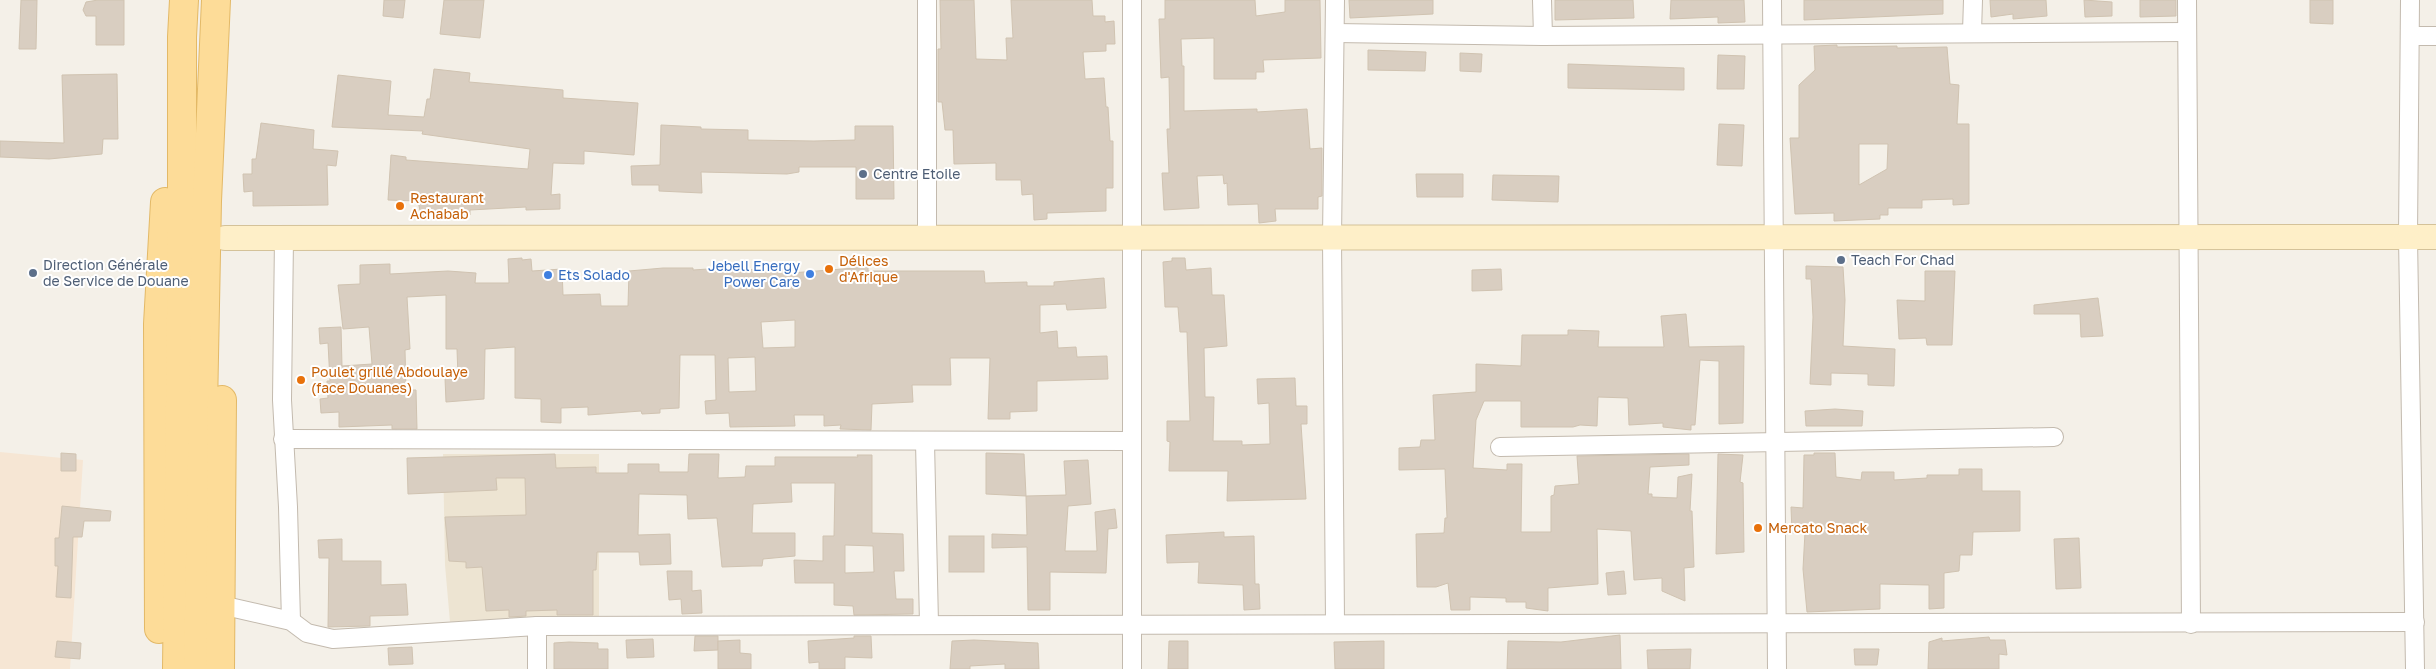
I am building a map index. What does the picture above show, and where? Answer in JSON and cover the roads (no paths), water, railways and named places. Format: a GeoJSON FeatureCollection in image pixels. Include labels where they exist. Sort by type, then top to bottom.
{"type":"FeatureCollection","features":[{"type":"Feature","properties":{"kind":"main road"},"geometry":{"type":"LineString","coordinates":[[184,0],[182,37],[193,331],[198,669]]}},
{"type":"Feature","properties":{"kind":"main road"},"geometry":{"type":"LineString","coordinates":[[177,669],[193,331],[216,0]]}},
{"type":"Feature","properties":{"kind":"main road"},"geometry":{"type":"LineString","coordinates":[[159,669],[158,324],[171,103],[182,37]]}},
{"type":"Feature","properties":{"kind":"main road"},"geometry":{"type":"LineString","coordinates":[[212,67],[222,118],[224,238],[220,669]]}},
{"type":"Feature","properties":{"kind":"street"},"geometry":{"type":"LineString","coordinates":[[926,0],[927,237]]}},
{"type":"Feature","properties":{"kind":"street"},"geometry":{"type":"LineString","coordinates":[[1132,0],[1132,669]]}},
{"type":"Feature","properties":{"kind":"street"},"geometry":{"type":"LineString","coordinates":[[1335,0],[1332,238],[1335,623]]}},
{"type":"Feature","properties":{"kind":"street"},"geometry":{"type":"LineString","coordinates":[[1542,0],[1543,36]]}},
{"type":"Feature","properties":{"kind":"street"},"geometry":{"type":"LineString","coordinates":[[1772,0],[1777,669]]}},
{"type":"Feature","properties":{"kind":"street"},"geometry":{"type":"LineString","coordinates":[[1972,32],[1973,0]]}},
{"type":"Feature","properties":{"kind":"street"},"geometry":{"type":"LineString","coordinates":[[2186,0],[2190,236],[2191,624]]}},
{"type":"Feature","properties":{"kind":"street"},"geometry":{"type":"LineString","coordinates":[[2410,0],[2408,236],[2415,669]]}},
{"type":"Feature","properties":{"kind":"street"},"geometry":{"type":"LineString","coordinates":[[1335,33],[1543,36],[2186,32]]}},
{"type":"Feature","properties":{"kind":"street"},"geometry":{"type":"LineString","coordinates":[[2410,36],[2436,36]]}},
{"type":"Feature","properties":{"kind":"street"},"geometry":{"type":"LineString","coordinates":[[224,238],[1131,236],[1332,238],[2436,237]]}},
{"type":"Feature","properties":{"kind":"street"},"geometry":{"type":"LineString","coordinates":[[284,238],[283,439],[288,507],[291,621]]}},
{"type":"Feature","properties":{"kind":"street"},"geometry":{"type":"LineString","coordinates":[[1500,447],[2054,437]]}},
{"type":"Feature","properties":{"kind":"street"},"geometry":{"type":"LineString","coordinates":[[283,439],[1131,442]]}},
{"type":"Feature","properties":{"kind":"street"},"geometry":{"type":"LineString","coordinates":[[925,442],[930,624]]}},
{"type":"Feature","properties":{"kind":"street"},"geometry":{"type":"LineString","coordinates":[[221,605],[291,621],[307,633],[333,639],[537,626],[930,624],[1133,626],[1335,623],[1776,625],[2415,622]]}},
{"type":"Feature","properties":{"kind":"street"},"geometry":{"type":"LineString","coordinates":[[537,626],[537,669]]}},
{"type":"Feature","properties":{"kind":"place","name":"Centre Etoile"},"geometry":{"type":"Point","coordinates":[863,174]}},
{"type":"Feature","properties":{"kind":"place","name":"Restaurant Achabab"},"geometry":{"type":"Point","coordinates":[400,206]}},
{"type":"Feature","properties":{"kind":"place","name":"Teach For Chad"},"geometry":{"type":"Point","coordinates":[1841,260]}},
{"type":"Feature","properties":{"kind":"place","name":"Délices d'Afrique"},"geometry":{"type":"Point","coordinates":[829,269]}},
{"type":"Feature","properties":{"kind":"place","name":"Direction Générale de Service de Douane"},"geometry":{"type":"Point","coordinates":[33,273]}},
{"type":"Feature","properties":{"kind":"place","name":"Jebell Energy Power Care"},"geometry":{"type":"Point","coordinates":[810,274]}},
{"type":"Feature","properties":{"kind":"place","name":"Ets Solado"},"geometry":{"type":"Point","coordinates":[548,275]}},
{"type":"Feature","properties":{"kind":"place","name":"Poulet grillé Abdoulaye (face Douanes)"},"geometry":{"type":"Point","coordinates":[301,380]}},
{"type":"Feature","properties":{"kind":"place","name":"Mercato Snack"},"geometry":{"type":"Point","coordinates":[1758,528]}}]}
